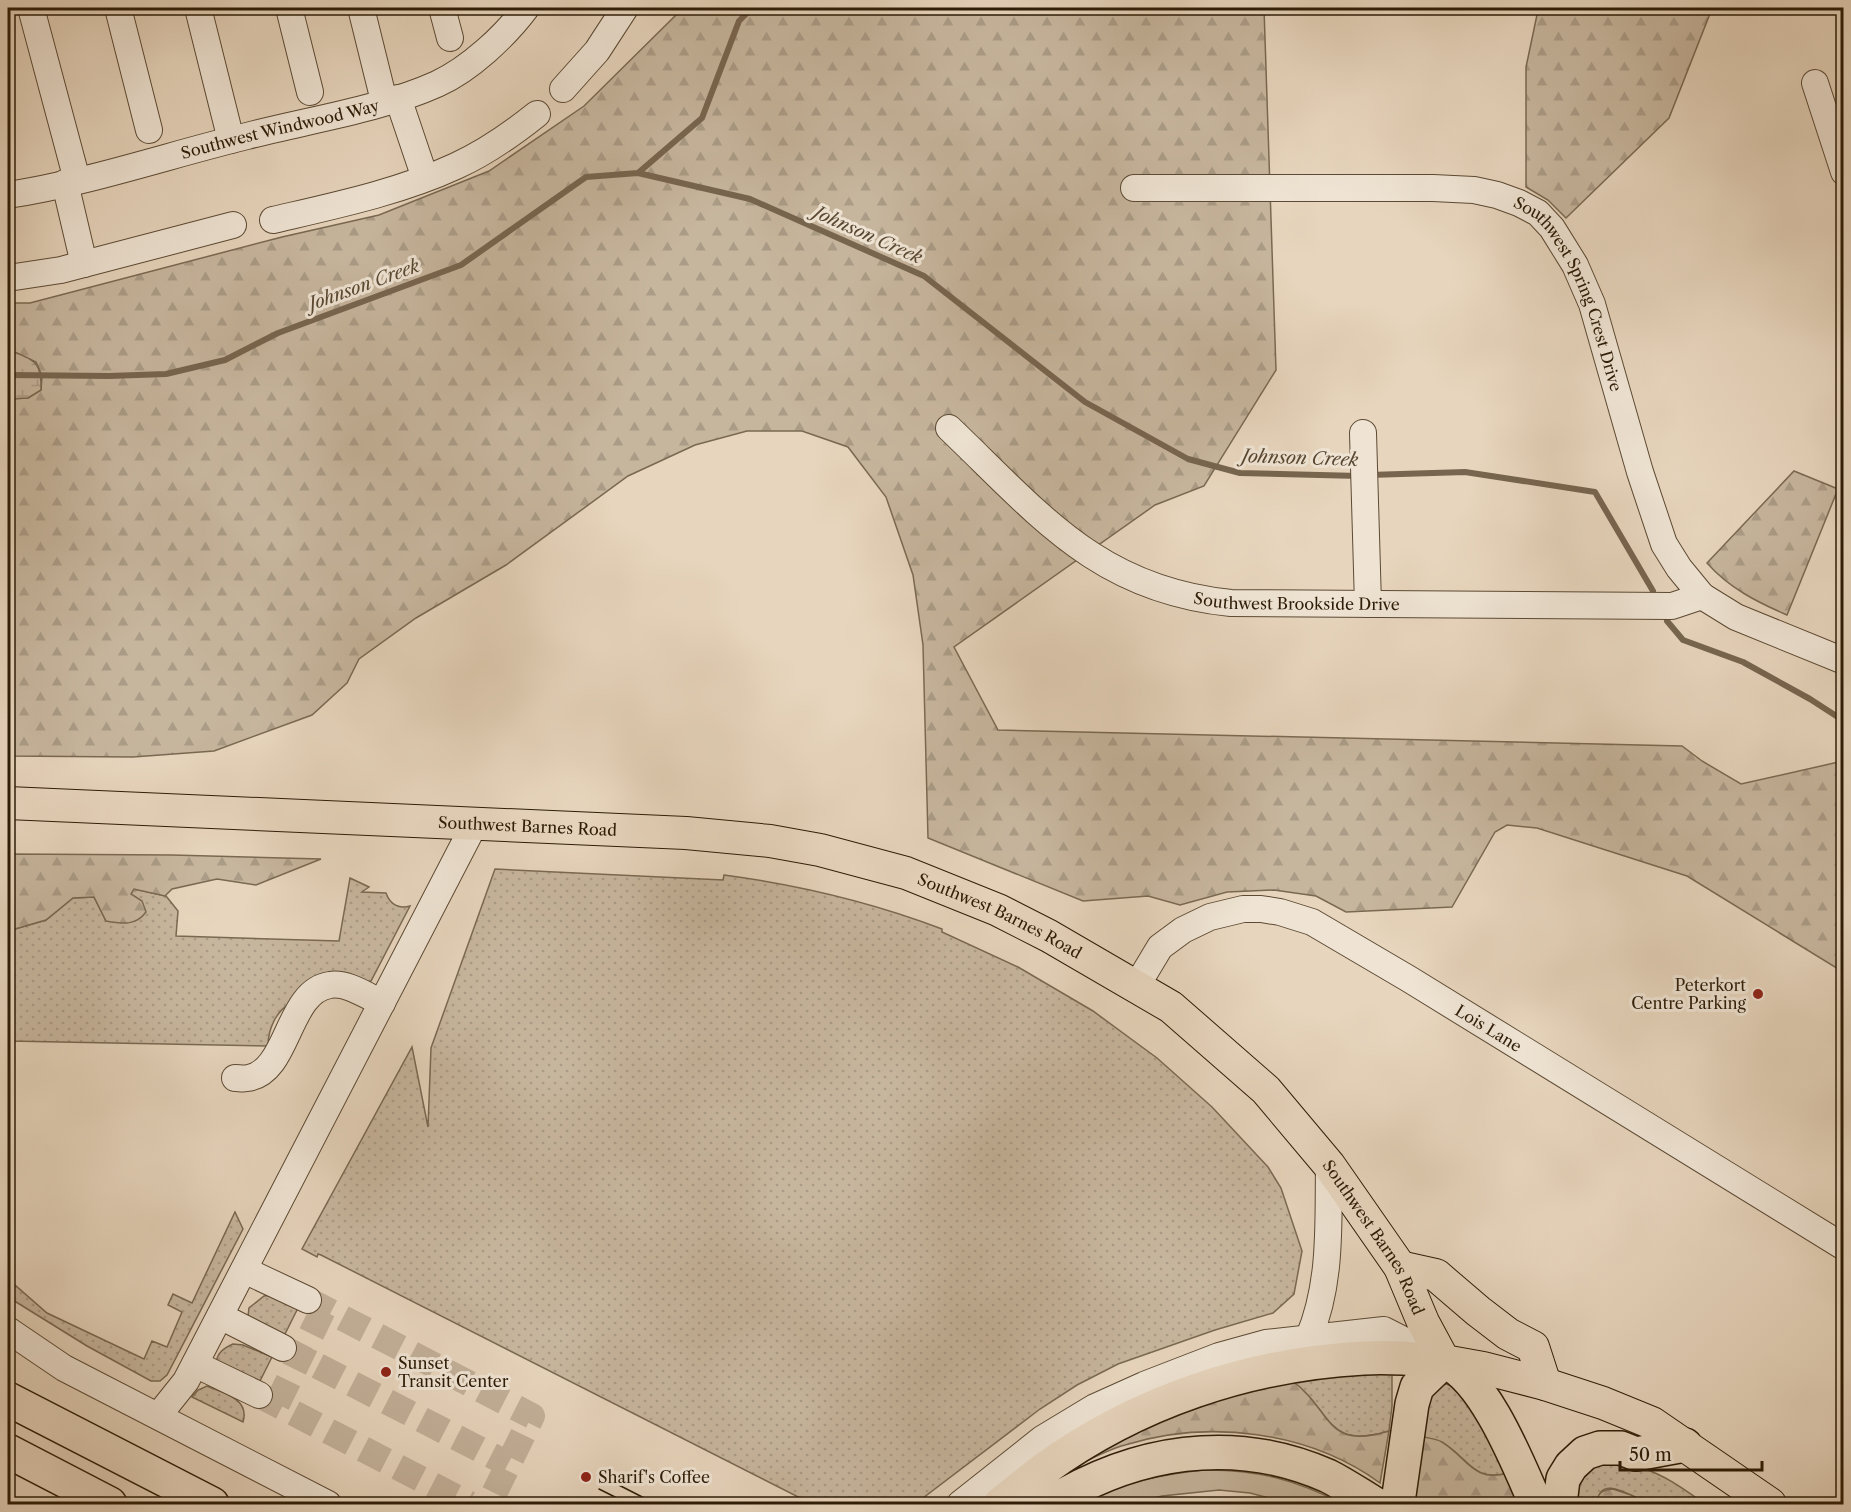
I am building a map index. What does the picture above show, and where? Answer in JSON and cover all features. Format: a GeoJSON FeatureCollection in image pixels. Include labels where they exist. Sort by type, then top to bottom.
{"type":"FeatureCollection","features":[{"type":"Feature","properties":{"kind":"highway"},"geometry":{"type":"LineString","coordinates":[[1000,1504],[1043,1470],[1079,1446],[1152,1407],[1194,1391],[1263,1371],[1311,1362],[1388,1357],[1444,1361],[1469,1378],[1485,1402],[1517,1461],[1536,1504]]}},
{"type":"Feature","properties":{"kind":"highway"},"geometry":{"type":"LineString","coordinates":[[1048,1504],[1110,1472],[1145,1461],[1171,1455],[1219,1452],[1271,1458],[1301,1466],[1387,1500],[1417,1387],[1444,1361]]}},
{"type":"Feature","properties":{"kind":"highway"},"geometry":{"type":"LineString","coordinates":[[8,1399],[212,1504]]}},
{"type":"Feature","properties":{"kind":"highway"},"geometry":{"type":"LineString","coordinates":[[1560,1504],[1563,1479],[1571,1466],[1585,1453],[1600,1448],[1621,1448],[1636,1454],[1684,1445]]}},
{"type":"Feature","properties":{"kind":"highway"},"geometry":{"type":"LineString","coordinates":[[8,1451],[110,1504]]}},
{"type":"Feature","properties":{"kind":"main road","name":"Southwest Barnes Road"},"geometry":{"type":"LineString","coordinates":[[8,802],[686,833],[770,841],[872,863],[906,873],[998,910],[1049,936],[1171,1007],[1248,1073],[1266,1090],[1329,1165],[1400,1267],[1423,1322],[1444,1361]]}},
{"type":"Feature","properties":{"kind":"main road"},"geometry":{"type":"LineString","coordinates":[[1400,1267],[1436,1275],[1508,1334],[1533,1347],[1545,1384]]}},
{"type":"Feature","properties":{"kind":"main road"},"geometry":{"type":"LineString","coordinates":[[1444,1361],[1483,1368],[1545,1384],[1603,1403],[1652,1423],[1770,1504]]}},
{"type":"Feature","properties":{"kind":"street"},"geometry":{"type":"LineString","coordinates":[[31,8],[71,182],[84,264]]}},
{"type":"Feature","properties":{"kind":"street"},"geometry":{"type":"LineString","coordinates":[[118,8],[149,130]]}},
{"type":"Feature","properties":{"kind":"street"},"geometry":{"type":"LineString","coordinates":[[198,8],[231,140]]}},
{"type":"Feature","properties":{"kind":"street"},"geometry":{"type":"LineString","coordinates":[[289,8],[310,92]]}},
{"type":"Feature","properties":{"kind":"street"},"geometry":{"type":"LineString","coordinates":[[361,8],[391,100],[425,178]]}},
{"type":"Feature","properties":{"kind":"street"},"geometry":{"type":"LineString","coordinates":[[442,8],[450,38]]}},
{"type":"Feature","properties":{"kind":"street","name":"Southwest Windwood Way"},"geometry":{"type":"LineString","coordinates":[[8,195],[71,182],[391,100],[439,83],[474,60],[512,27],[526,8]]}},
{"type":"Feature","properties":{"kind":"street"},"geometry":{"type":"LineString","coordinates":[[563,89],[597,51],[625,8]]}},
{"type":"Feature","properties":{"kind":"street"},"geometry":{"type":"LineString","coordinates":[[1815,83],[1844,172]]}},
{"type":"Feature","properties":{"kind":"street"},"geometry":{"type":"LineString","coordinates":[[273,220],[329,207],[425,178],[456,166],[488,149],[537,114]]}},
{"type":"Feature","properties":{"kind":"street","name":"Southwest Spring Crest Drive"},"geometry":{"type":"LineString","coordinates":[[1134,188],[1474,190],[1497,195],[1538,213],[1552,228],[1575,264],[1592,304],[1640,472],[1664,544],[1679,568],[1702,596],[1736,617],[1844,661]]}},
{"type":"Feature","properties":{"kind":"street"},"geometry":{"type":"LineString","coordinates":[[8,278],[31,276],[84,264],[234,225]]}},
{"type":"Feature","properties":{"kind":"street","name":"Southwest Brookside Drive"},"geometry":{"type":"LineString","coordinates":[[949,428],[1068,540],[1103,563],[1141,582],[1181,595],[1214,601],[1672,606],[1702,596]]}},
{"type":"Feature","properties":{"kind":"street"},"geometry":{"type":"LineString","coordinates":[[1363,433],[1368,604]]}},
{"type":"Feature","properties":{"kind":"street"},"geometry":{"type":"LineString","coordinates":[[158,1416],[186,1382],[475,823]]}},
{"type":"Feature","properties":{"kind":"street","name":"Lois Lane"},"geometry":{"type":"LineString","coordinates":[[1136,987],[1160,947],[1183,930],[1210,917],[1243,909],[1261,909],[1312,922],[1844,1247]]}},
{"type":"Feature","properties":{"kind":"street"},"geometry":{"type":"LineString","coordinates":[[235,1078],[249,1078],[260,1074],[269,1065],[302,1005],[309,995],[319,988],[331,984],[343,985],[382,1003]]}},
{"type":"Feature","properties":{"kind":"street"},"geometry":{"type":"LineString","coordinates":[[1313,1328],[1324,1290],[1329,1248],[1329,1165]]}},
{"type":"Feature","properties":{"kind":"street"},"geometry":{"type":"LineString","coordinates":[[244,1270],[308,1300]]}},
{"type":"Feature","properties":{"kind":"street"},"geometry":{"type":"LineString","coordinates":[[220,1316],[283,1348]]}},
{"type":"Feature","properties":{"kind":"street"},"geometry":{"type":"LineString","coordinates":[[960,1504],[1042,1439],[1095,1407],[1219,1356],[1313,1328],[1384,1330],[1444,1361]]}},
{"type":"Feature","properties":{"kind":"street"},"geometry":{"type":"LineString","coordinates":[[8,1330],[64,1368],[328,1504]]}},
{"type":"Feature","properties":{"kind":"street"},"geometry":{"type":"LineString","coordinates":[[195,1364],[259,1395]]}},
{"type":"Feature","properties":{"kind":"green space"},"geometry":{"type":"Polygon","coordinates":[[[681,8],[1264,8],[1276,370],[1204,486],[1155,505],[954,647],[998,730],[1682,746],[1741,784],[1843,761],[1843,972],[1687,876],[1537,828],[1507,825],[1495,832],[1452,907],[1346,912],[1316,896],[1274,890],[1227,892],[1180,905],[1148,896],[1083,901],[928,838],[923,645],[913,575],[886,497],[848,447],[802,431],[747,431],[695,445],[628,476],[506,565],[416,618],[359,659],[347,683],[312,715],[214,751],[133,757],[8,756],[8,399],[28,398],[41,390],[42,376],[36,362],[8,349],[8,303],[30,303],[282,237],[379,215],[489,171],[584,106],[681,8]]]}},
{"type":"Feature","properties":{"kind":"green space"},"geometry":{"type":"Polygon","coordinates":[[[1624,8],[1711,8],[1711,11],[1669,118],[1566,218],[1548,200],[1526,187],[1526,67],[1538,10],[1623,10],[1624,8]]]}},
{"type":"Feature","properties":{"kind":"green space"},"geometry":{"type":"Polygon","coordinates":[[[8,349],[30,359],[38,367],[41,390],[28,398],[8,399],[8,349]]]}},
{"type":"Feature","properties":{"kind":"green space"},"geometry":{"type":"Polygon","coordinates":[[[1794,471],[1838,489],[1787,615],[1744,594],[1707,563],[1794,471]]]}},
{"type":"Feature","properties":{"kind":"green space"},"geometry":{"type":"Polygon","coordinates":[[[8,854],[321,859],[256,885],[217,879],[172,889],[165,896],[134,889],[131,894],[142,901],[146,912],[133,922],[106,921],[94,897],[73,898],[46,920],[8,931],[8,854]]]}},
{"type":"Feature","properties":{"kind":"green space"},"geometry":{"type":"Polygon","coordinates":[[[495,869],[723,880],[724,875],[780,884],[862,903],[915,919],[942,929],[942,932],[1018,967],[1093,1011],[1157,1058],[1212,1107],[1268,1167],[1281,1188],[1302,1251],[1294,1294],[1273,1313],[1215,1330],[1118,1364],[1077,1385],[1040,1409],[915,1504],[812,1504],[321,1255],[318,1254],[317,1257],[302,1249],[412,1047],[428,1127],[431,1048],[495,869]]]}},
{"type":"Feature","properties":{"kind":"green space"},"geometry":{"type":"Polygon","coordinates":[[[350,878],[369,887],[362,892],[386,893],[395,905],[410,906],[371,981],[286,1006],[274,1021],[269,1033],[268,1046],[8,1041],[8,931],[46,920],[73,898],[94,897],[106,921],[134,889],[166,896],[178,911],[176,936],[339,941],[350,878]]]}},
{"type":"Feature","properties":{"kind":"green space"},"geometry":{"type":"Polygon","coordinates":[[[235,1212],[243,1229],[167,1375],[160,1381],[151,1381],[87,1346],[8,1297],[8,1279],[47,1313],[144,1359],[152,1341],[167,1347],[182,1312],[168,1305],[173,1294],[192,1303],[235,1212]]]}},
{"type":"Feature","properties":{"kind":"green space"},"geometry":{"type":"Polygon","coordinates":[[[273,1295],[299,1306],[284,1336],[248,1316],[249,1308],[264,1296],[273,1295]]]}},
{"type":"Feature","properties":{"kind":"green space"},"geometry":{"type":"Polygon","coordinates":[[[233,1344],[243,1345],[272,1357],[257,1387],[216,1362],[222,1351],[233,1344]]]}},
{"type":"Feature","properties":{"kind":"green space"},"geometry":{"type":"Polygon","coordinates":[[[1392,1372],[1389,1431],[1368,1436],[1352,1436],[1341,1432],[1291,1380],[1392,1372]]]}},
{"type":"Feature","properties":{"kind":"green space"},"geometry":{"type":"Polygon","coordinates":[[[1291,1380],[1341,1432],[1352,1436],[1368,1436],[1389,1431],[1380,1483],[1352,1465],[1322,1451],[1290,1441],[1224,1432],[1157,1437],[1125,1445],[1063,1473],[1140,1420],[1291,1380]]]}},
{"type":"Feature","properties":{"kind":"green space"},"geometry":{"type":"Polygon","coordinates":[[[1446,1384],[1459,1388],[1508,1473],[1496,1475],[1478,1472],[1442,1443],[1419,1436],[1423,1398],[1438,1385],[1446,1384]]]}},
{"type":"Feature","properties":{"kind":"green space"},"geometry":{"type":"Polygon","coordinates":[[[207,1386],[228,1394],[239,1402],[243,1408],[243,1422],[192,1397],[198,1390],[207,1386]]]}},
{"type":"Feature","properties":{"kind":"green space"},"geometry":{"type":"Polygon","coordinates":[[[1419,1436],[1442,1442],[1479,1472],[1487,1475],[1508,1473],[1520,1504],[1410,1504],[1419,1436]]]}},
{"type":"Feature","properties":{"kind":"green space"},"geometry":{"type":"Polygon","coordinates":[[[1608,1462],[1650,1471],[1675,1483],[1705,1504],[1671,1506],[1651,1504],[1611,1488],[1605,1489],[1600,1494],[1597,1504],[1568,1504],[1581,1477],[1592,1468],[1608,1462]]]}},
{"type":"Feature","properties":{"kind":"green space"},"geometry":{"type":"Polygon","coordinates":[[[1203,1470],[1258,1474],[1292,1482],[1343,1504],[1292,1504],[1250,1493],[1219,1490],[1162,1496],[1130,1504],[1083,1504],[1126,1485],[1171,1474],[1203,1470]]]}},
{"type":"Feature","properties":{"kind":"green space"},"geometry":{"type":"Polygon","coordinates":[[[1613,1489],[1650,1504],[1597,1504],[1601,1493],[1613,1489]]]}},
{"type":"Feature","properties":{"kind":"waterway"},"geometry":{"type":"LineString","coordinates":[[638,173],[702,118],[739,21],[752,8]]}},
{"type":"Feature","properties":{"kind":"waterway","name":"Johnson Creek"},"geometry":{"type":"LineString","coordinates":[[8,375],[166,374],[225,360],[278,333],[461,265],[586,177],[638,173],[750,199],[924,276],[1085,402],[1188,459],[1240,473],[1359,476]]}},
{"type":"Feature","properties":{"kind":"waterway","name":"Johnson Creek"},"geometry":{"type":"LineString","coordinates":[[1369,475],[1465,472],[1595,492],[1653,591]]}},
{"type":"Feature","properties":{"kind":"waterway","name":"Johnson Creek"},"geometry":{"type":"LineString","coordinates":[[1667,621],[1683,640],[1743,662],[1810,699],[1844,721]]}},
{"type":"Feature","properties":{"kind":"tunnel"},"geometry":{"type":"LineString","coordinates":[[308,1300],[532,1416],[489,1504]]}},
{"type":"Feature","properties":{"kind":"tunnel"},"geometry":{"type":"LineString","coordinates":[[277,1404],[324,1308]]}},
{"type":"Feature","properties":{"kind":"tunnel"},"geometry":{"type":"LineString","coordinates":[[283,1348],[508,1464]]}},
{"type":"Feature","properties":{"kind":"tunnel"},"geometry":{"type":"LineString","coordinates":[[259,1395],[469,1504]]}},
{"type":"Feature","properties":{"kind":"tram line"},"geometry":{"type":"LineString","coordinates":[[605,1478],[656,1504]]}},
{"type":"Feature","properties":{"kind":"tram line"},"geometry":{"type":"LineString","coordinates":[[599,1489],[629,1504]]}},
{"type":"Feature","properties":{"kind":"place","name":"Peterkort Centre Parking"},"geometry":{"type":"Point","coordinates":[1758,994]}},
{"type":"Feature","properties":{"kind":"place","name":"Sunset Transit Center"},"geometry":{"type":"Point","coordinates":[386,1372]}},
{"type":"Feature","properties":{"kind":"place","name":"Sharif's Coffee"},"geometry":{"type":"Point","coordinates":[586,1477]}}]}
